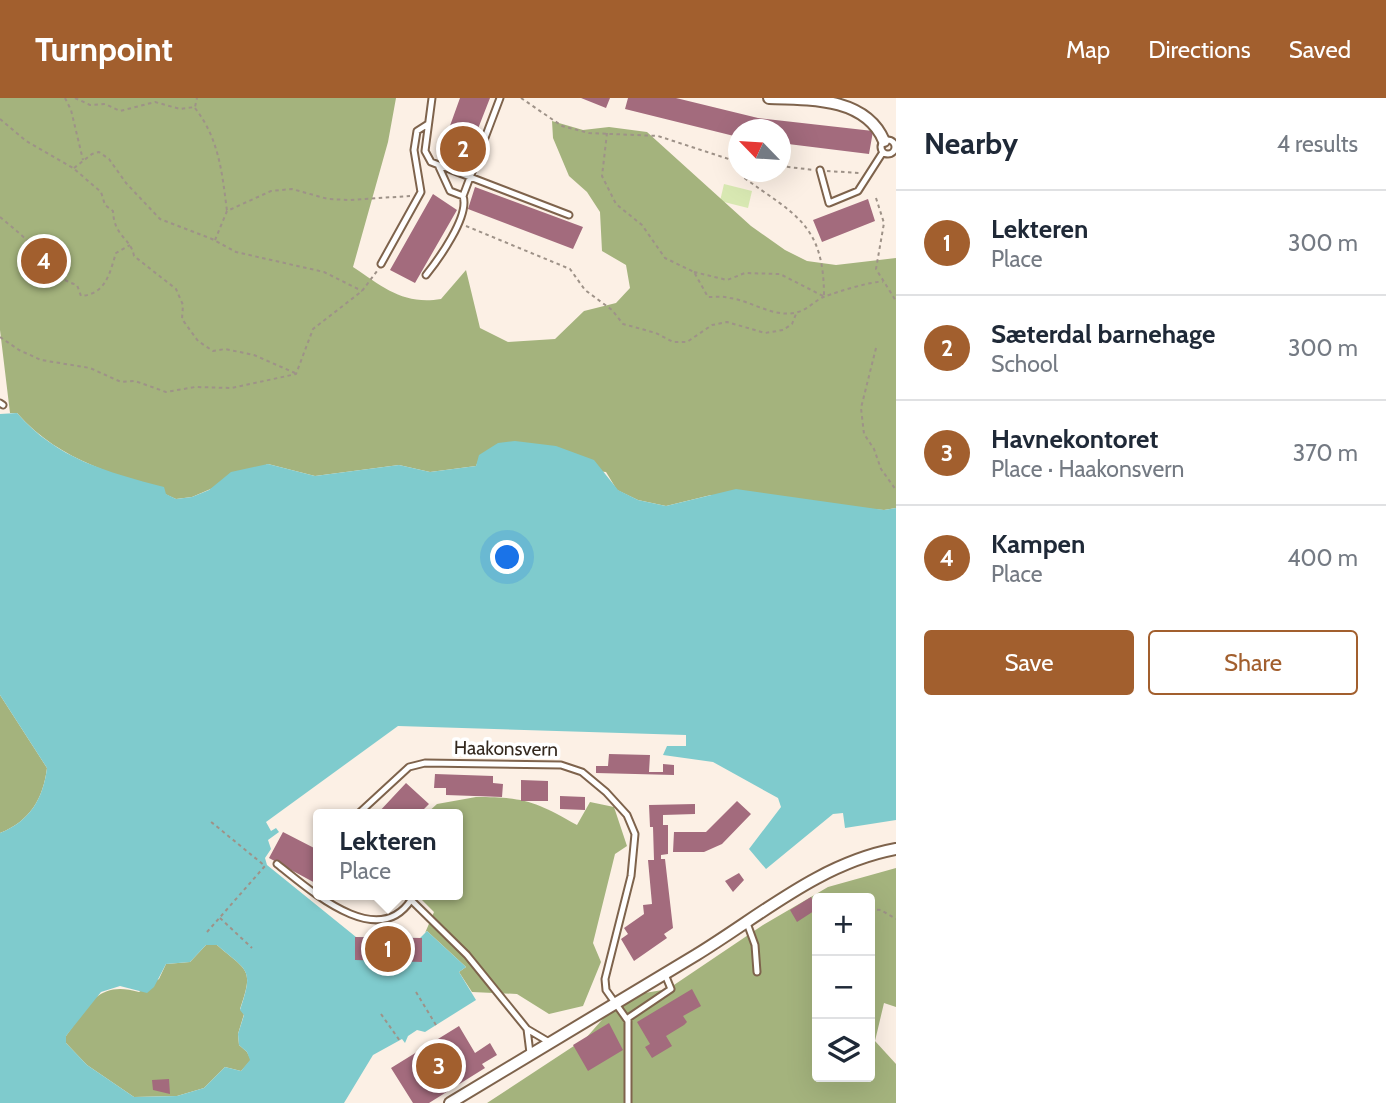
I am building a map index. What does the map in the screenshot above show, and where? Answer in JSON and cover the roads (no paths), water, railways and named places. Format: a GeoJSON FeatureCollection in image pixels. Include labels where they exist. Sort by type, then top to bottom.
{"type":"FeatureCollection","features":[{"type":"Feature","properties":{"kind":"street"},"geometry":{"type":"LineString","coordinates":[[769,98],[813,98],[859,107],[870,117],[890,147]]}},
{"type":"Feature","properties":{"kind":"street"},"geometry":{"type":"LineString","coordinates":[[450,1103],[531,1056],[824,873],[866,856],[896,849]]}},
{"type":"Feature","properties":{"kind":"lane"},"geometry":{"type":"LineString","coordinates":[[432,98],[425,151],[430,162],[569,215]]}},
{"type":"Feature","properties":{"kind":"lane"},"geometry":{"type":"LineString","coordinates":[[426,275],[458,222],[469,178],[500,98]]}},
{"type":"Feature","properties":{"kind":"lane"},"geometry":{"type":"LineString","coordinates":[[381,264],[421,192],[413,143],[417,131],[428,124]]}},
{"type":"Feature","properties":{"kind":"lane"},"geometry":{"type":"LineString","coordinates":[[890,147],[891,163]]}},
{"type":"Feature","properties":{"kind":"lane"},"geometry":{"type":"LineString","coordinates":[[820,170],[829,203],[858,191],[867,174],[890,147]]}},
{"type":"Feature","properties":{"kind":"lane"},"geometry":{"type":"LineString","coordinates":[[439,167],[450,191],[463,197]]}},
{"type":"Feature","properties":{"kind":"lane","name":"Haakonsvern"},"geometry":{"type":"LineString","coordinates":[[363,809],[409,767],[425,763],[561,765],[582,772],[627,815],[635,834],[635,856],[605,979],[606,990],[628,1021]]}},
{"type":"Feature","properties":{"kind":"lane"},"geometry":{"type":"LineString","coordinates":[[277,864],[313,893]]}},
{"type":"Feature","properties":{"kind":"lane"},"geometry":{"type":"LineString","coordinates":[[326,900],[353,916],[372,920],[400,912],[406,900]]}},
{"type":"Feature","properties":{"kind":"lane"},"geometry":{"type":"LineString","coordinates":[[411,900],[467,955],[527,1029],[552,1043]]}},
{"type":"Feature","properties":{"kind":"lane"},"geometry":{"type":"LineString","coordinates":[[747,923],[755,944],[757,972]]}},
{"type":"Feature","properties":{"kind":"lane"},"geometry":{"type":"LineString","coordinates":[[628,1103],[628,1021],[630,1016],[671,989],[664,972]]}},
{"type":"Feature","properties":{"kind":"lane"},"geometry":{"type":"LineString","coordinates":[[527,1029],[531,1056]]}},
{"type":"Feature","properties":{"kind":"water"},"geometry":{"type":"Polygon","coordinates":[[[17,413],[32,429],[66,453],[123,476],[164,487],[166,494],[176,499],[192,497],[209,490],[231,472],[268,464],[315,476],[399,465],[430,472],[476,466],[479,455],[498,443],[515,441],[556,446],[594,460],[618,490],[638,500],[666,506],[736,489],[884,510],[896,508],[896,820],[845,828],[843,813],[833,814],[766,869],[749,849],[781,807],[778,798],[713,762],[663,755],[667,746],[686,746],[686,735],[398,726],[266,822],[271,831],[276,828],[279,832],[268,840],[271,849],[265,858],[267,865],[356,937],[420,938],[427,931],[466,967],[459,972],[476,1000],[425,1032],[417,1030],[408,1036],[405,1043],[402,1039],[373,1055],[344,1103],[0,1103],[0,833],[19,822],[33,808],[42,790],[47,768],[0,695],[0,414],[17,413]],[[206,945],[190,962],[166,964],[154,987],[147,993],[120,986],[101,992],[66,1036],[66,1043],[87,1065],[134,1097],[177,1096],[204,1088],[225,1067],[241,1071],[250,1060],[247,1052],[239,1045],[238,1034],[244,1015],[240,1010],[247,978],[242,966],[217,945],[206,945]]]}},
{"type":"Feature","properties":{"kind":"place","name":"Sæterdal barnehage"},"geometry":{"type":"Point","coordinates":[463,149]}},
{"type":"Feature","properties":{"kind":"place","name":"Kampen"},"geometry":{"type":"Point","coordinates":[44,261]}},
{"type":"Feature","properties":{"kind":"place","name":"Lekteren"},"geometry":{"type":"Point","coordinates":[388,949]}},
{"type":"Feature","properties":{"kind":"place","name":"Havnekontoret"},"geometry":{"type":"Point","coordinates":[439,1066]}}]}
